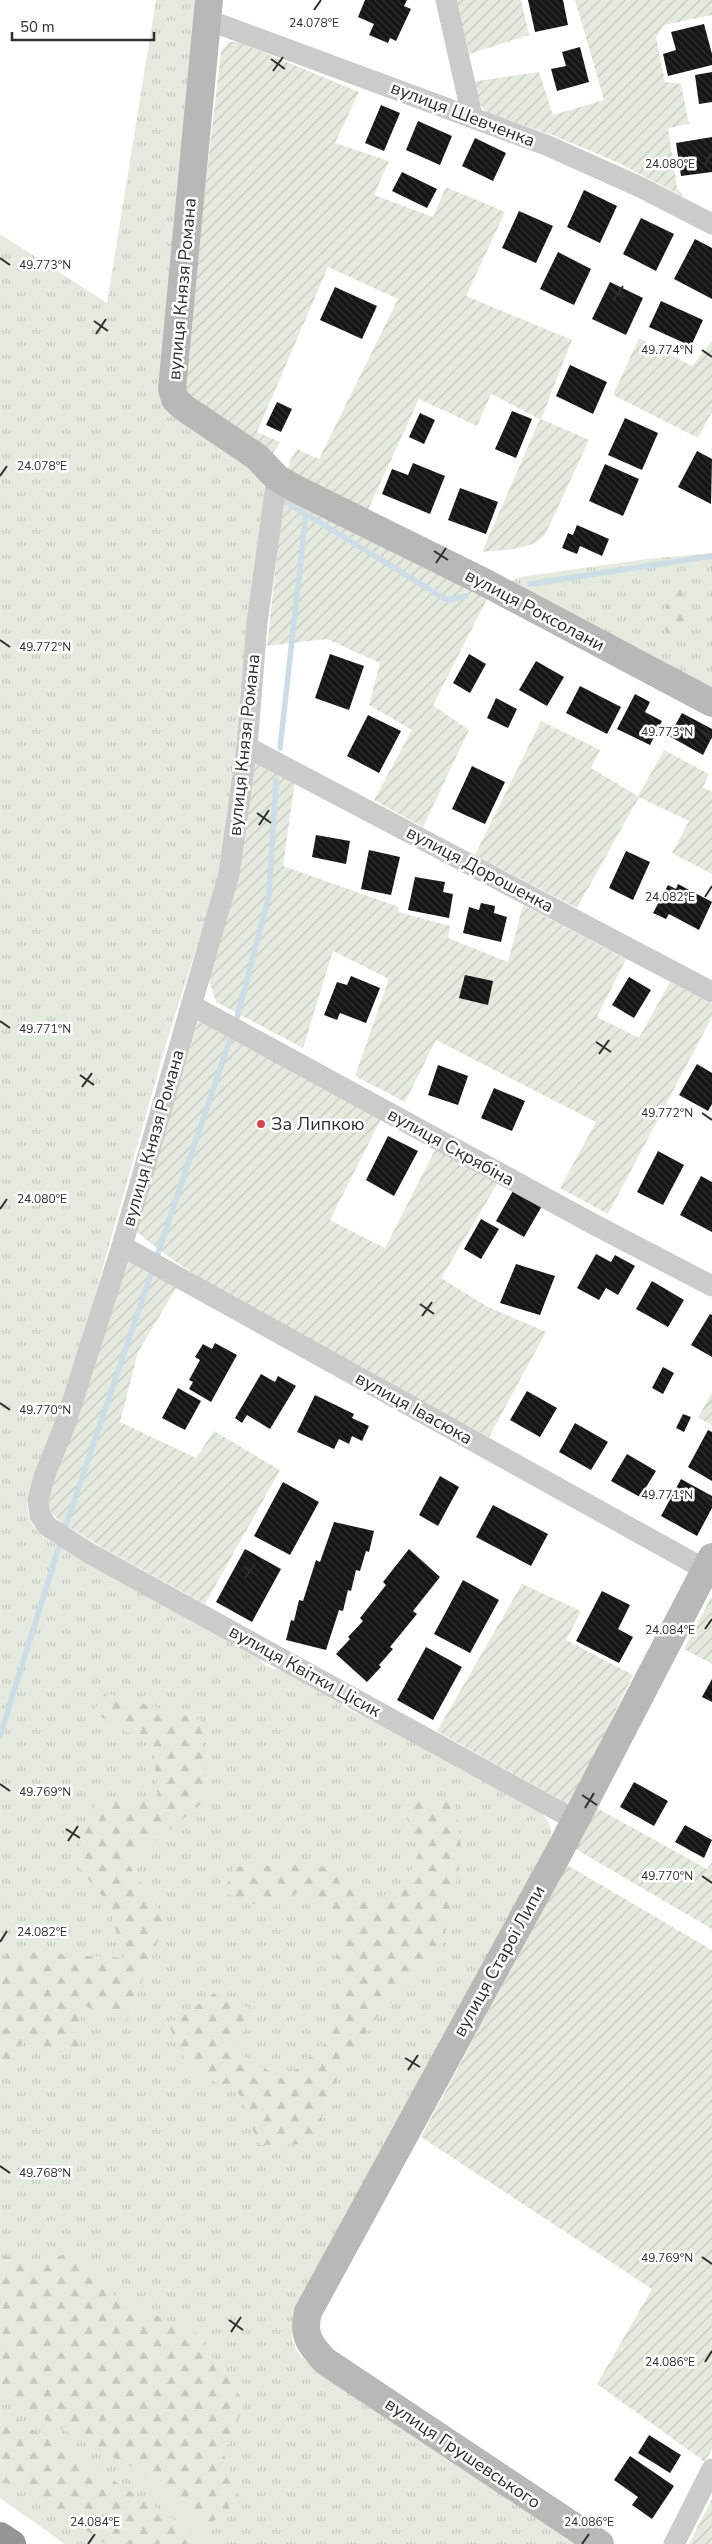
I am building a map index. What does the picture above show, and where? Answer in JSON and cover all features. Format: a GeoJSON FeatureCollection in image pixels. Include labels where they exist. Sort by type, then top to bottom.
{"type":"FeatureCollection","features":[{"type":"Feature","properties":{"kind":"highway"},"geometry":{"type":"LineString","coordinates":[[0,2536],[12,2544]]}},
{"type":"Feature","properties":{"kind":"street"},"geometry":{"type":"LineString","coordinates":[[446,0],[472,116]]}},
{"type":"Feature","properties":{"kind":"street","name":"вулиця Шевченка"},"geometry":{"type":"LineString","coordinates":[[208,10],[546,145],[615,176],[712,224]]}},
{"type":"Feature","properties":{"kind":"street","name":"вулиця Князя Романа"},"geometry":{"type":"LineString","coordinates":[[40,1515],[38,1500],[44,1477],[66,1422],[122,1246],[229,874],[247,747],[257,623],[277,478],[258,457],[183,408],[175,399],[172,388],[208,10]]}},
{"type":"Feature","properties":{"kind":"street","name":"вулиця Роксолани"},"geometry":{"type":"LineString","coordinates":[[277,478],[484,582],[712,703]]}},
{"type":"Feature","properties":{"kind":"street","name":"вулиця Дорошенка"},"geometry":{"type":"LineString","coordinates":[[247,747],[712,992]]}},
{"type":"Feature","properties":{"kind":"street","name":"вулиця Скрябіна"},"geometry":{"type":"LineString","coordinates":[[191,1005],[595,1226],[712,1286]]}},
{"type":"Feature","properties":{"kind":"street","name":"вулиця Івасюка"},"geometry":{"type":"LineString","coordinates":[[122,1246],[707,1573]]}},
{"type":"Feature","properties":{"kind":"street","name":"вулиця Квітки Цісик"},"geometry":{"type":"LineString","coordinates":[[40,1515],[47,1526],[89,1553],[575,1820]]}},
{"type":"Feature","properties":{"kind":"street","name":"вулиця Старої Липи"},"geometry":{"type":"LineString","coordinates":[[325,2361],[311,2347],[306,2335],[305,2323],[308,2312],[707,1573]]}},
{"type":"Feature","properties":{"kind":"street","name":"вулиця Грушевського"},"geometry":{"type":"LineString","coordinates":[[325,2361],[600,2544]]}},
{"type":"Feature","properties":{"kind":"street"},"geometry":{"type":"LineString","coordinates":[[674,2544],[712,2469]]}},
{"type":"Feature","properties":{"kind":"green space"},"geometry":{"type":"Polygon","coordinates":[[[156,0],[199,0],[165,369],[256,472],[265,488],[233,794],[218,879],[165,1047],[63,1409],[27,1501],[28,1512],[35,1529],[43,1537],[258,1657],[268,1667],[282,1669],[340,1701],[352,1711],[367,1715],[538,1810],[549,1823],[551,1830],[550,1839],[306,2294],[294,2322],[292,2338],[294,2346],[308,2363],[574,2544],[65,2544],[0,2498],[0,234],[107,303],[156,0]]]}},
{"type":"Feature","properties":{"kind":"green space"},"geometry":{"type":"Polygon","coordinates":[[[456,0],[521,0],[529,35],[469,54],[456,0]]]}},
{"type":"Feature","properties":{"kind":"green space"},"geometry":{"type":"Polygon","coordinates":[[[575,0],[712,0],[712,15],[664,25],[656,37],[665,82],[681,84],[689,124],[668,128],[677,188],[684,197],[619,163],[555,136],[486,112],[474,97],[471,82],[539,72],[553,115],[604,100],[575,0]]]}},
{"type":"Feature","properties":{"kind":"green space"},"geometry":{"type":"Polygon","coordinates":[[[228,42],[238,42],[359,92],[335,143],[389,161],[374,195],[433,217],[446,187],[505,212],[466,296],[572,340],[541,419],[589,440],[546,533],[540,539],[526,546],[508,550],[482,552],[540,419],[491,394],[477,426],[419,399],[367,512],[291,472],[288,468],[297,449],[319,459],[398,299],[328,267],[257,432],[280,442],[271,456],[191,401],[186,388],[184,369],[221,52],[228,42]]]}},
{"type":"Feature","properties":{"kind":"green space"},"geometry":{"type":"Polygon","coordinates":[[[639,338],[692,366],[712,341],[712,412],[698,438],[613,395],[639,338]]]}},
{"type":"Feature","properties":{"kind":"green space"},"geometry":{"type":"Polygon","coordinates":[[[286,498],[488,597],[433,705],[469,730],[423,827],[374,800],[412,730],[369,705],[380,663],[327,639],[267,646],[282,512],[286,498]]]}},
{"type":"Feature","properties":{"kind":"green space"},"geometry":{"type":"Polygon","coordinates":[[[712,553],[712,687],[514,589],[510,582],[520,577],[647,559],[712,553]]]}},
{"type":"Feature","properties":{"kind":"green space"},"geometry":{"type":"Polygon","coordinates":[[[693,578],[682,594],[688,612],[675,648],[662,621],[672,591],[693,578]]]}},
{"type":"Feature","properties":{"kind":"green space"},"geometry":{"type":"Polygon","coordinates":[[[541,721],[600,750],[591,768],[638,796],[664,750],[709,774],[703,787],[712,792],[712,874],[672,853],[689,821],[639,797],[577,908],[475,855],[541,721]]]}},
{"type":"Feature","properties":{"kind":"green space"},"geometry":{"type":"Polygon","coordinates":[[[256,763],[295,781],[283,866],[399,907],[398,912],[450,926],[448,938],[508,962],[523,905],[626,959],[597,1017],[639,1038],[670,982],[712,1004],[712,1017],[608,1214],[560,1188],[596,1122],[436,1040],[405,1102],[355,1076],[389,979],[333,951],[303,1048],[216,1002],[208,977],[251,768],[256,763]]]}},
{"type":"Feature","properties":{"kind":"green space"},"geometry":{"type":"Polygon","coordinates":[[[205,1020],[381,1119],[330,1220],[385,1248],[436,1148],[500,1179],[441,1278],[488,1307],[546,1332],[489,1437],[373,1376],[226,1293],[179,1264],[135,1230],[198,1022],[205,1020]]]}},
{"type":"Feature","properties":{"kind":"green space"},"geometry":{"type":"Polygon","coordinates":[[[127,1258],[178,1285],[138,1352],[120,1422],[196,1458],[214,1431],[280,1470],[205,1604],[105,1549],[59,1521],[49,1510],[49,1492],[127,1258]]]}},
{"type":"Feature","properties":{"kind":"green space"},"geometry":{"type":"Polygon","coordinates":[[[712,1392],[712,1425],[698,1418],[712,1392]]]}},
{"type":"Feature","properties":{"kind":"green space"},"geometry":{"type":"Polygon","coordinates":[[[522,1584],[581,1611],[566,1640],[633,1675],[572,1800],[566,1803],[437,1731],[522,1584]]]}},
{"type":"Feature","properties":{"kind":"green space"},"geometry":{"type":"Polygon","coordinates":[[[712,1598],[712,1664],[684,1649],[712,1598]]]}},
{"type":"Feature","properties":{"kind":"green space"},"geometry":{"type":"Polygon","coordinates":[[[105,1693],[201,1720],[207,1799],[128,1864],[166,1919],[126,2023],[82,2005],[78,2057],[22,2042],[0,2079],[0,2034],[11,2022],[0,2008],[0,1965],[8,1951],[124,1958],[108,1903],[74,1861],[95,1804],[158,1797],[153,1747],[93,1712],[105,1693]]]}},
{"type":"Feature","properties":{"kind":"green space"},"geometry":{"type":"Polygon","coordinates":[[[400,1799],[455,1802],[462,1854],[440,1956],[381,2012],[342,2064],[312,2144],[259,2145],[238,2091],[191,2073],[169,2026],[214,1993],[255,2010],[233,2050],[284,2080],[324,2046],[341,1990],[337,1957],[349,1932],[298,1892],[269,1909],[224,1893],[234,1867],[317,1863],[372,1897],[401,1893],[420,1850],[400,1799]]]}},
{"type":"Feature","properties":{"kind":"green space"},"geometry":{"type":"Polygon","coordinates":[[[595,1807],[707,1869],[712,1862],[712,1929],[572,1847],[595,1807]]]}},
{"type":"Feature","properties":{"kind":"green space"},"geometry":{"type":"Polygon","coordinates":[[[567,1865],[712,1950],[712,2449],[705,2462],[597,2384],[652,2289],[421,2137],[567,1865]]]}},
{"type":"Feature","properties":{"kind":"green space"},"geometry":{"type":"Polygon","coordinates":[[[77,2251],[117,2299],[195,2332],[245,2403],[224,2455],[240,2499],[206,2528],[133,2468],[0,2395],[0,2260],[4,2256],[41,2261],[77,2251]]]}},
{"type":"Feature","properties":{"kind":"green space"},"geometry":{"type":"Polygon","coordinates":[[[0,2409],[154,2506],[209,2544],[106,2544],[27,2490],[0,2480],[0,2409]]]}},
{"type":"Feature","properties":{"kind":"green space"},"geometry":{"type":"Polygon","coordinates":[[[712,2499],[712,2544],[689,2544],[712,2499]]]}},
{"type":"Feature","properties":{"kind":"building"},"geometry":{"type":"Polygon","coordinates":[[[365,0],[407,0],[404,6],[411,9],[396,41],[390,38],[388,43],[369,35],[374,24],[358,17],[365,0]]]}},
{"type":"Feature","properties":{"kind":"building"},"geometry":{"type":"Polygon","coordinates":[[[528,0],[563,0],[568,25],[535,32],[528,0]]]}},
{"type":"Feature","properties":{"kind":"building"},"geometry":{"type":"Polygon","coordinates":[[[704,24],[712,54],[712,65],[668,76],[663,54],[676,50],[671,32],[704,24]]]}},
{"type":"Feature","properties":{"kind":"building"},"geometry":{"type":"Polygon","coordinates":[[[580,47],[589,82],[557,91],[551,69],[566,66],[562,52],[580,47]]]}},
{"type":"Feature","properties":{"kind":"building"},"geometry":{"type":"Polygon","coordinates":[[[712,72],[712,102],[699,104],[695,75],[712,72]]]}},
{"type":"Feature","properties":{"kind":"building"},"geometry":{"type":"Polygon","coordinates":[[[381,105],[400,113],[384,151],[365,143],[381,105]]]}},
{"type":"Feature","properties":{"kind":"building"},"geometry":{"type":"Polygon","coordinates":[[[418,121],[452,136],[440,165],[406,150],[418,121]]]}},
{"type":"Feature","properties":{"kind":"building"},"geometry":{"type":"Polygon","coordinates":[[[712,137],[712,172],[681,176],[676,143],[712,137]]]}},
{"type":"Feature","properties":{"kind":"building"},"geometry":{"type":"Polygon","coordinates":[[[475,138],[506,153],[493,181],[462,166],[475,138]]]}},
{"type":"Feature","properties":{"kind":"building"},"geometry":{"type":"Polygon","coordinates":[[[402,172],[437,189],[427,208],[392,191],[402,172]]]}},
{"type":"Feature","properties":{"kind":"building"},"geometry":{"type":"Polygon","coordinates":[[[584,190],[617,206],[600,243],[567,227],[584,190]]]}},
{"type":"Feature","properties":{"kind":"building"},"geometry":{"type":"Polygon","coordinates":[[[519,211],[553,226],[536,263],[502,248],[519,211]]]}},
{"type":"Feature","properties":{"kind":"building"},"geometry":{"type":"Polygon","coordinates":[[[641,218],[674,234],[656,271],[623,254],[641,218]]]}},
{"type":"Feature","properties":{"kind":"building"},"geometry":{"type":"Polygon","coordinates":[[[695,239],[712,248],[712,299],[674,279],[695,239]]]}},
{"type":"Feature","properties":{"kind":"building"},"geometry":{"type":"Polygon","coordinates":[[[558,252],[591,269],[574,305],[540,289],[558,252]]]}},
{"type":"Feature","properties":{"kind":"building"},"geometry":{"type":"Polygon","coordinates":[[[610,282],[643,298],[626,335],[592,319],[610,282]]]}},
{"type":"Feature","properties":{"kind":"building"},"geometry":{"type":"Polygon","coordinates":[[[335,287],[377,306],[362,339],[320,320],[335,287]]]}},
{"type":"Feature","properties":{"kind":"building"},"geometry":{"type":"Polygon","coordinates":[[[661,301],[703,320],[691,346],[649,327],[661,301]]]}},
{"type":"Feature","properties":{"kind":"building"},"geometry":{"type":"Polygon","coordinates":[[[570,365],[607,382],[593,414],[556,396],[570,365]]]}},
{"type":"Feature","properties":{"kind":"building"},"geometry":{"type":"Polygon","coordinates":[[[277,402],[292,409],[281,432],[266,425],[277,402]]]}},
{"type":"Feature","properties":{"kind":"building"},"geometry":{"type":"Polygon","coordinates":[[[512,411],[532,419],[516,458],[495,449],[512,411]]]}},
{"type":"Feature","properties":{"kind":"building"},"geometry":{"type":"Polygon","coordinates":[[[420,413],[435,420],[424,444],[409,437],[420,413]]]}},
{"type":"Feature","properties":{"kind":"building"},"geometry":{"type":"Polygon","coordinates":[[[625,418],[658,433],[642,470],[608,455],[625,418]]]}},
{"type":"Feature","properties":{"kind":"building"},"geometry":{"type":"Polygon","coordinates":[[[697,451],[712,459],[711,504],[678,487],[697,451]]]}},
{"type":"Feature","properties":{"kind":"building"},"geometry":{"type":"Polygon","coordinates":[[[413,463],[445,476],[430,514],[382,494],[392,469],[408,475],[413,463]]]}},
{"type":"Feature","properties":{"kind":"building"},"geometry":{"type":"Polygon","coordinates":[[[605,464],[639,479],[623,516],[589,501],[605,464]]]}},
{"type":"Feature","properties":{"kind":"building"},"geometry":{"type":"Polygon","coordinates":[[[460,488],[498,502],[486,534],[448,520],[460,488]]]}},
{"type":"Feature","properties":{"kind":"building"},"geometry":{"type":"Polygon","coordinates":[[[577,525],[609,539],[602,556],[580,546],[577,554],[562,548],[568,533],[573,535],[577,525]]]}},
{"type":"Feature","properties":{"kind":"building"},"geometry":{"type":"Polygon","coordinates":[[[330,654],[364,666],[349,710],[315,698],[330,654]]]}},
{"type":"Feature","properties":{"kind":"building"},"geometry":{"type":"Polygon","coordinates":[[[469,654],[486,664],[470,693],[453,683],[469,654]]]}},
{"type":"Feature","properties":{"kind":"building"},"geometry":{"type":"Polygon","coordinates":[[[536,661],[564,677],[547,706],[519,690],[536,661]]]}},
{"type":"Feature","properties":{"kind":"building"},"geometry":{"type":"Polygon","coordinates":[[[580,686],[621,707],[607,734],[566,713],[580,686]]]}},
{"type":"Feature","properties":{"kind":"building"},"geometry":{"type":"Polygon","coordinates":[[[635,694],[650,702],[645,712],[662,721],[650,745],[617,729],[635,694]]]}},
{"type":"Feature","properties":{"kind":"building"},"geometry":{"type":"Polygon","coordinates":[[[496,698],[517,709],[508,728],[487,718],[496,698]]]}},
{"type":"Feature","properties":{"kind":"building"},"geometry":{"type":"Polygon","coordinates":[[[682,713],[712,729],[712,737],[703,755],[669,736],[682,713]]]}},
{"type":"Feature","properties":{"kind":"building"},"geometry":{"type":"Polygon","coordinates":[[[368,715],[401,731],[379,773],[347,756],[368,715]]]}},
{"type":"Feature","properties":{"kind":"building"},"geometry":{"type":"Polygon","coordinates":[[[472,766],[505,782],[485,824],[452,809],[472,766]]]}},
{"type":"Feature","properties":{"kind":"building"},"geometry":{"type":"Polygon","coordinates":[[[316,835],[350,841],[346,864],[312,857],[316,835]]]}},
{"type":"Feature","properties":{"kind":"building"},"geometry":{"type":"Polygon","coordinates":[[[369,850],[400,857],[391,895],[361,889],[369,850]]]}},
{"type":"Feature","properties":{"kind":"building"},"geometry":{"type":"Polygon","coordinates":[[[626,851],[650,862],[633,900],[609,888],[626,851]]]}},
{"type":"Feature","properties":{"kind":"building"},"geometry":{"type":"Polygon","coordinates":[[[415,877],[445,882],[443,892],[453,894],[449,918],[408,910],[415,877]]]}},
{"type":"Feature","properties":{"kind":"building"},"geometry":{"type":"Polygon","coordinates":[[[678,884],[712,902],[699,930],[669,914],[666,919],[653,913],[668,885],[676,889],[678,884]]]}},
{"type":"Feature","properties":{"kind":"building"},"geometry":{"type":"Polygon","coordinates":[[[481,903],[495,906],[494,913],[507,917],[501,942],[463,933],[469,907],[479,910],[481,903]]]}},
{"type":"Feature","properties":{"kind":"building"},"geometry":{"type":"Polygon","coordinates":[[[465,975],[493,981],[488,1005],[459,998],[465,975]]]}},
{"type":"Feature","properties":{"kind":"building"},"geometry":{"type":"Polygon","coordinates":[[[351,976],[380,988],[366,1023],[340,1013],[337,1020],[324,1015],[337,982],[347,985],[351,976]]]}},
{"type":"Feature","properties":{"kind":"building"},"geometry":{"type":"Polygon","coordinates":[[[629,977],[651,990],[634,1018],[612,1005],[629,977]]]}},
{"type":"Feature","properties":{"kind":"building"},"geometry":{"type":"Polygon","coordinates":[[[697,1064],[712,1073],[712,1104],[708,1111],[679,1095],[697,1064]]]}},
{"type":"Feature","properties":{"kind":"building"},"geometry":{"type":"Polygon","coordinates":[[[438,1065],[468,1076],[458,1105],[428,1095],[438,1065]]]}},
{"type":"Feature","properties":{"kind":"building"},"geometry":{"type":"Polygon","coordinates":[[[494,1088],[525,1101],[512,1131],[481,1118],[494,1088]]]}},
{"type":"Feature","properties":{"kind":"building"},"geometry":{"type":"Polygon","coordinates":[[[388,1136],[418,1151],[394,1196],[366,1180],[388,1136]]]}},
{"type":"Feature","properties":{"kind":"building"},"geometry":{"type":"Polygon","coordinates":[[[658,1151],[684,1165],[663,1205],[637,1192],[658,1151]]]}},
{"type":"Feature","properties":{"kind":"building"},"geometry":{"type":"Polygon","coordinates":[[[701,1176],[712,1182],[712,1232],[680,1215],[701,1176]]]}},
{"type":"Feature","properties":{"kind":"building"},"geometry":{"type":"Polygon","coordinates":[[[514,1189],[542,1206],[524,1237],[496,1221],[514,1189]]]}},
{"type":"Feature","properties":{"kind":"building"},"geometry":{"type":"Polygon","coordinates":[[[481,1219],[499,1229],[481,1259],[464,1249],[481,1219]]]}},
{"type":"Feature","properties":{"kind":"building"},"geometry":{"type":"Polygon","coordinates":[[[596,1254],[611,1262],[615,1255],[635,1266],[618,1295],[606,1288],[599,1300],[577,1288],[596,1254]]]}},
{"type":"Feature","properties":{"kind":"building"},"geometry":{"type":"Polygon","coordinates":[[[516,1264],[555,1276],[540,1315],[500,1303],[516,1264]]]}},
{"type":"Feature","properties":{"kind":"building"},"geometry":{"type":"Polygon","coordinates":[[[652,1281],[684,1300],[668,1327],[636,1309],[652,1281]]]}},
{"type":"Feature","properties":{"kind":"building"},"geometry":{"type":"Polygon","coordinates":[[[710,1314],[712,1315],[712,1357],[691,1345],[710,1314]]]}},
{"type":"Feature","properties":{"kind":"building"},"geometry":{"type":"Polygon","coordinates":[[[215,1343],[237,1355],[211,1402],[189,1389],[193,1382],[189,1380],[200,1360],[195,1357],[203,1344],[212,1349],[215,1343]]]}},
{"type":"Feature","properties":{"kind":"building"},"geometry":{"type":"Polygon","coordinates":[[[663,1367],[674,1373],[663,1394],[652,1388],[663,1367]]]}},
{"type":"Feature","properties":{"kind":"building"},"geometry":{"type":"Polygon","coordinates":[[[261,1374],[275,1382],[278,1376],[296,1386],[270,1429],[247,1415],[242,1423],[235,1418],[261,1374]]]}},
{"type":"Feature","properties":{"kind":"building"},"geometry":{"type":"Polygon","coordinates":[[[178,1388],[201,1401],[185,1430],[162,1418],[178,1388]]]}},
{"type":"Feature","properties":{"kind":"building"},"geometry":{"type":"Polygon","coordinates":[[[527,1391],[557,1408],[540,1437],[510,1420],[527,1391]]]}},
{"type":"Feature","properties":{"kind":"building"},"geometry":{"type":"Polygon","coordinates":[[[315,1395],[354,1414],[352,1418],[369,1426],[362,1441],[352,1436],[349,1444],[339,1439],[334,1449],[297,1432],[315,1395]]]}},
{"type":"Feature","properties":{"kind":"building"},"geometry":{"type":"Polygon","coordinates":[[[683,1414],[691,1417],[684,1432],[676,1428],[683,1414]]]}},
{"type":"Feature","properties":{"kind":"building"},"geometry":{"type":"Polygon","coordinates":[[[575,1423],[608,1442],[591,1470],[559,1452],[575,1423]]]}},
{"type":"Feature","properties":{"kind":"building"},"geometry":{"type":"Polygon","coordinates":[[[708,1430],[712,1432],[712,1481],[688,1467],[708,1430]]]}},
{"type":"Feature","properties":{"kind":"building"},"geometry":{"type":"Polygon","coordinates":[[[627,1454],[656,1471],[640,1497],[611,1481],[627,1454]]]}},
{"type":"Feature","properties":{"kind":"building"},"geometry":{"type":"Polygon","coordinates":[[[440,1476],[459,1487],[438,1526],[419,1515],[440,1476]]]}},
{"type":"Feature","properties":{"kind":"building"},"geometry":{"type":"Polygon","coordinates":[[[681,1479],[712,1496],[712,1508],[697,1536],[661,1516],[681,1479]]]}},
{"type":"Feature","properties":{"kind":"building"},"geometry":{"type":"Polygon","coordinates":[[[283,1482],[319,1502],[290,1555],[254,1536],[283,1482]]]}},
{"type":"Feature","properties":{"kind":"building"},"geometry":{"type":"Polygon","coordinates":[[[493,1505],[548,1534],[531,1566],[476,1537],[493,1505]]]}},
{"type":"Feature","properties":{"kind":"building"},"geometry":{"type":"Polygon","coordinates":[[[334,1522],[374,1531],[369,1552],[366,1551],[360,1571],[356,1570],[351,1591],[348,1590],[343,1611],[339,1610],[326,1650],[286,1640],[291,1620],[294,1621],[299,1600],[303,1601],[316,1560],[320,1562],[334,1522]]]}},
{"type":"Feature","properties":{"kind":"building"},"geometry":{"type":"Polygon","coordinates":[[[245,1549],[281,1569],[252,1622],[216,1602],[245,1549]]]}},
{"type":"Feature","properties":{"kind":"building"},"geometry":{"type":"Polygon","coordinates":[[[409,1549],[440,1577],[413,1611],[417,1614],[390,1647],[393,1649],[379,1665],[381,1667],[367,1682],[336,1654],[363,1621],[360,1618],[386,1585],[383,1582],[409,1549]]]}},
{"type":"Feature","properties":{"kind":"building"},"geometry":{"type":"Polygon","coordinates":[[[463,1580],[499,1600],[470,1653],[434,1634],[463,1580]]]}},
{"type":"Feature","properties":{"kind":"building"},"geometry":{"type":"Polygon","coordinates":[[[602,1591],[630,1605],[618,1629],[633,1637],[619,1663],[576,1641],[602,1591]]]}},
{"type":"Feature","properties":{"kind":"building"},"geometry":{"type":"Polygon","coordinates":[[[426,1647],[462,1667],[433,1720],[397,1700],[426,1647]]]}},
{"type":"Feature","properties":{"kind":"building"},"geometry":{"type":"Polygon","coordinates":[[[712,1679],[712,1702],[702,1697],[712,1679]]]}},
{"type":"Feature","properties":{"kind":"building"},"geometry":{"type":"Polygon","coordinates":[[[634,1782],[668,1801],[654,1826],[620,1807],[634,1782]]]}},
{"type":"Feature","properties":{"kind":"building"},"geometry":{"type":"Polygon","coordinates":[[[685,1825],[712,1840],[704,1858],[675,1842],[685,1825]]]}},
{"type":"Feature","properties":{"kind":"building"},"geometry":{"type":"Polygon","coordinates":[[[649,2435],[681,2455],[670,2473],[638,2453],[649,2435]]]}},
{"type":"Feature","properties":{"kind":"building"},"geometry":{"type":"Polygon","coordinates":[[[630,2456],[674,2486],[652,2519],[632,2505],[638,2497],[614,2480],[630,2456]]]}},
{"type":"Feature","properties":{"kind":"waterway"},"geometry":{"type":"LineString","coordinates":[[286,502],[447,600],[466,596]]}},
{"type":"Feature","properties":{"kind":"waterway"},"geometry":{"type":"LineString","coordinates":[[280,748],[306,514]]}},
{"type":"Feature","properties":{"kind":"waterway"},"geometry":{"type":"LineString","coordinates":[[530,584],[712,556]]}},
{"type":"Feature","properties":{"kind":"waterway"},"geometry":{"type":"LineString","coordinates":[[235,1025],[269,896],[276,781]]}},
{"type":"Feature","properties":{"kind":"waterway"},"geometry":{"type":"LineString","coordinates":[[156,1259],[232,1033]]}},
{"type":"Feature","properties":{"kind":"waterway"},"geometry":{"type":"LineString","coordinates":[[64,1531],[153,1268]]}},
{"type":"Feature","properties":{"kind":"waterway"},"geometry":{"type":"LineString","coordinates":[[0,1736],[61,1540]]}},
{"type":"Feature","properties":{"kind":"place","name":"За Липкою"},"geometry":{"type":"Point","coordinates":[261,1124]}}]}
